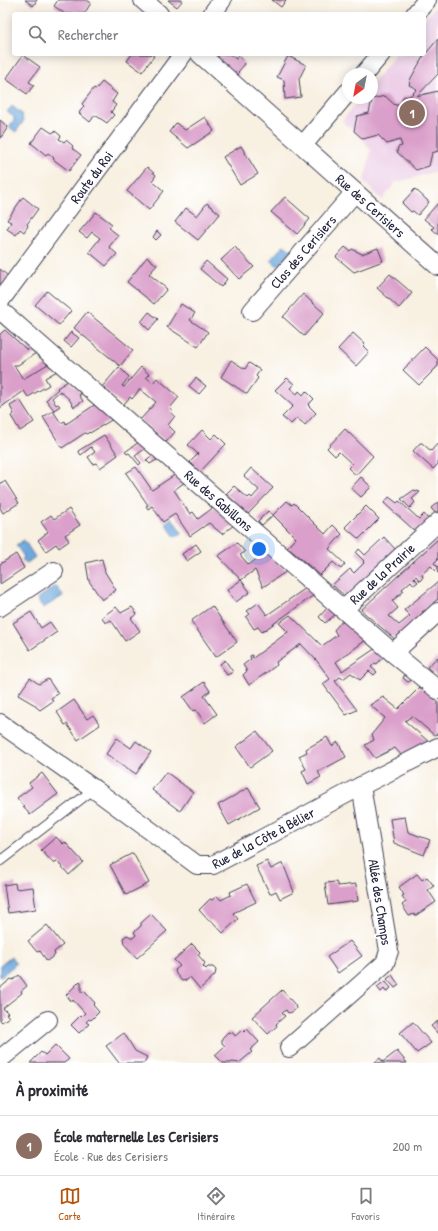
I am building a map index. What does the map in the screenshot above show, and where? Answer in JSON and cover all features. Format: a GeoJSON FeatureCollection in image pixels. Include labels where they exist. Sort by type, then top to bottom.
{"type":"FeatureCollection","features":[{"type":"Feature","properties":{"kind":"street"},"geometry":{"type":"LineString","coordinates":[[143,0],[157,12]]}},
{"type":"Feature","properties":{"kind":"street"},"geometry":{"type":"LineString","coordinates":[[213,12],[222,0]]}},
{"type":"Feature","properties":{"kind":"street"},"geometry":{"type":"LineString","coordinates":[[417,12],[427,0]]}},
{"type":"Feature","properties":{"kind":"street","name":"Route du Roi"},"geometry":{"type":"LineString","coordinates":[[0,301],[183,56]]}},
{"type":"Feature","properties":{"kind":"street","name":"Rue des Cerisiers"},"geometry":{"type":"LineString","coordinates":[[202,56],[438,266]]}},
{"type":"Feature","properties":{"kind":"street"},"geometry":{"type":"LineString","coordinates":[[369,68],[379,56]]}},
{"type":"Feature","properties":{"kind":"street"},"geometry":{"type":"LineString","coordinates":[[303,145],[342,99]]}},
{"type":"Feature","properties":{"kind":"street","name":"Clos des Cerisiers"},"geometry":{"type":"LineString","coordinates":[[252,311],[355,192]]}},
{"type":"Feature","properties":{"kind":"street","name":"Rue des Gabillons"},"geometry":{"type":"LineString","coordinates":[[0,310],[393,653],[438,690]]}},
{"type":"Feature","properties":{"kind":"street","name":"Rue de la Prairie"},"geometry":{"type":"LineString","coordinates":[[344,609],[438,522]]}},
{"type":"Feature","properties":{"kind":"street"},"geometry":{"type":"LineString","coordinates":[[0,607],[54,571]]}},
{"type":"Feature","properties":{"kind":"street"},"geometry":{"type":"LineString","coordinates":[[393,653],[438,612]]}},
{"type":"Feature","properties":{"kind":"street","name":"Rue de la Côte à Bélier"},"geometry":{"type":"LineString","coordinates":[[0,724],[94,789],[197,865],[213,866],[361,786],[438,747]]}},
{"type":"Feature","properties":{"kind":"street","name":"Allée des Champs"},"geometry":{"type":"LineString","coordinates":[[289,1048],[385,963],[388,951],[361,786]]}},
{"type":"Feature","properties":{"kind":"street"},"geometry":{"type":"LineString","coordinates":[[0,1059],[48,1020]]}},
{"type":"Feature","properties":{"kind":"lane"},"geometry":{"type":"LineString","coordinates":[[0,860],[94,789]]}},
{"type":"Feature","properties":{"kind":"shaded area"},"geometry":{"type":"Polygon","coordinates":[[[438,7],[438,172],[437,171],[395,183],[382,200],[364,182],[371,151],[363,139],[342,121],[355,104],[378,104],[378,76],[394,56],[426,56],[426,18],[434,8],[438,7]]]}},
{"type":"Feature","properties":{"kind":"water"},"geometry":{"type":"Polygon","coordinates":[[[12,106],[22,114],[23,122],[16,132],[9,127],[14,120],[14,117],[7,112],[12,106]]]}},
{"type":"Feature","properties":{"kind":"water"},"geometry":{"type":"Polygon","coordinates":[[[284,245],[292,251],[278,266],[270,260],[284,245]]]}},
{"type":"Feature","properties":{"kind":"water"},"geometry":{"type":"Polygon","coordinates":[[[172,518],[182,533],[175,537],[165,523],[172,518]]]}},
{"type":"Feature","properties":{"kind":"water"},"geometry":{"type":"Polygon","coordinates":[[[24,540],[35,557],[26,564],[22,559],[24,557],[16,545],[24,540]]]}},
{"type":"Feature","properties":{"kind":"water"},"geometry":{"type":"Polygon","coordinates":[[[56,586],[63,596],[43,608],[37,599],[56,586]]]}},
{"type":"Feature","properties":{"kind":"water"},"geometry":{"type":"Polygon","coordinates":[[[11,957],[16,964],[0,977],[0,965],[11,957]]]}},
{"type":"Feature","properties":{"kind":"building"},"geometry":{"type":"Polygon","coordinates":[[[25,0],[37,0],[33,6],[25,0]]]}},
{"type":"Feature","properties":{"kind":"building"},"geometry":{"type":"Polygon","coordinates":[[[58,0],[87,0],[91,3],[85,12],[62,12],[54,6],[58,0]]]}},
{"type":"Feature","properties":{"kind":"building"},"geometry":{"type":"Polygon","coordinates":[[[168,0],[183,0],[177,7],[168,0]]]}},
{"type":"Feature","properties":{"kind":"building"},"geometry":{"type":"Polygon","coordinates":[[[272,0],[286,0],[281,7],[272,0]]]}},
{"type":"Feature","properties":{"kind":"building"},"geometry":{"type":"Polygon","coordinates":[[[438,39],[438,74],[417,96],[438,91],[438,151],[432,153],[429,166],[416,170],[397,152],[398,147],[402,146],[400,140],[387,144],[378,135],[363,139],[354,131],[357,116],[369,113],[371,104],[378,104],[378,98],[385,96],[395,105],[400,105],[403,97],[410,96],[417,89],[409,85],[411,78],[423,57],[426,56],[426,53],[438,39]]]}},
{"type":"Feature","properties":{"kind":"building"},"geometry":{"type":"Polygon","coordinates":[[[22,56],[40,67],[29,82],[34,85],[27,94],[6,79],[22,56]]]}},
{"type":"Feature","properties":{"kind":"building"},"geometry":{"type":"Polygon","coordinates":[[[131,56],[154,56],[142,72],[127,61],[131,56]]]}},
{"type":"Feature","properties":{"kind":"building"},"geometry":{"type":"Polygon","coordinates":[[[232,56],[236,59],[238,56],[244,61],[243,62],[245,64],[238,72],[239,74],[237,76],[218,60],[218,57],[232,56]]]}},
{"type":"Feature","properties":{"kind":"building"},"geometry":{"type":"Polygon","coordinates":[[[288,56],[306,65],[299,79],[301,97],[285,99],[284,80],[277,77],[288,56]]]}},
{"type":"Feature","properties":{"kind":"building"},"geometry":{"type":"Polygon","coordinates":[[[102,82],[117,94],[112,102],[116,105],[111,112],[114,115],[107,123],[95,115],[90,122],[79,113],[84,106],[82,104],[94,88],[96,89],[102,82]]]}},
{"type":"Feature","properties":{"kind":"building"},"geometry":{"type":"Polygon","coordinates":[[[205,117],[214,131],[188,148],[169,132],[176,123],[185,130],[205,117]]]}},
{"type":"Feature","properties":{"kind":"building"},"geometry":{"type":"Polygon","coordinates":[[[0,120],[8,127],[0,139],[0,120]]]}},
{"type":"Feature","properties":{"kind":"building"},"geometry":{"type":"Polygon","coordinates":[[[43,127],[52,133],[55,131],[61,136],[59,139],[64,142],[66,140],[73,146],[72,148],[81,155],[69,171],[53,159],[54,158],[48,153],[46,155],[31,143],[43,127]]]}},
{"type":"Feature","properties":{"kind":"building"},"geometry":{"type":"Polygon","coordinates":[[[241,146],[258,174],[240,185],[223,157],[241,146]]]}},
{"type":"Feature","properties":{"kind":"building"},"geometry":{"type":"Polygon","coordinates":[[[147,167],[156,175],[152,181],[164,191],[149,210],[127,191],[147,167]]]}},
{"type":"Feature","properties":{"kind":"building"},"geometry":{"type":"Polygon","coordinates":[[[415,189],[429,202],[418,215],[413,211],[411,212],[402,203],[415,189]]]}},
{"type":"Feature","properties":{"kind":"building"},"geometry":{"type":"Polygon","coordinates":[[[23,197],[38,209],[27,224],[28,226],[24,232],[20,229],[16,235],[7,229],[11,222],[7,220],[23,197]]]}},
{"type":"Feature","properties":{"kind":"building"},"geometry":{"type":"Polygon","coordinates":[[[285,197],[310,219],[297,234],[271,212],[285,197]]]}},
{"type":"Feature","properties":{"kind":"building"},"geometry":{"type":"Polygon","coordinates":[[[207,203],[220,214],[198,240],[175,222],[186,208],[197,216],[207,203]]]}},
{"type":"Feature","properties":{"kind":"building"},"geometry":{"type":"Polygon","coordinates":[[[438,203],[438,234],[432,229],[434,227],[424,219],[438,203]]]}},
{"type":"Feature","properties":{"kind":"building"},"geometry":{"type":"Polygon","coordinates":[[[96,212],[112,224],[109,228],[118,235],[109,247],[117,254],[106,266],[89,252],[100,238],[92,232],[87,238],[79,232],[96,212]]]}},
{"type":"Feature","properties":{"kind":"building"},"geometry":{"type":"Polygon","coordinates":[[[157,231],[161,235],[156,240],[153,237],[157,231]]]}},
{"type":"Feature","properties":{"kind":"building"},"geometry":{"type":"Polygon","coordinates":[[[235,247],[254,267],[239,279],[221,260],[235,247]]]}},
{"type":"Feature","properties":{"kind":"building"},"geometry":{"type":"Polygon","coordinates":[[[345,247],[350,251],[352,249],[362,254],[378,248],[383,261],[354,272],[336,257],[345,247]]]}},
{"type":"Feature","properties":{"kind":"building"},"geometry":{"type":"Polygon","coordinates":[[[147,257],[157,265],[149,274],[167,289],[154,304],[127,282],[147,257]]]}},
{"type":"Feature","properties":{"kind":"building"},"geometry":{"type":"Polygon","coordinates":[[[206,261],[227,279],[221,287],[200,269],[206,261]]]}},
{"type":"Feature","properties":{"kind":"building"},"geometry":{"type":"Polygon","coordinates":[[[0,269],[9,277],[0,288],[0,269]]]}},
{"type":"Feature","properties":{"kind":"building"},"geometry":{"type":"Polygon","coordinates":[[[390,274],[412,293],[399,308],[377,288],[390,274]]]}},
{"type":"Feature","properties":{"kind":"building"},"geometry":{"type":"Polygon","coordinates":[[[47,291],[71,311],[59,325],[35,305],[47,291]]]}},
{"type":"Feature","properties":{"kind":"building"},"geometry":{"type":"Polygon","coordinates":[[[303,294],[324,313],[304,336],[283,317],[303,294]]]}},
{"type":"Feature","properties":{"kind":"building"},"geometry":{"type":"Polygon","coordinates":[[[181,304],[195,313],[190,320],[208,332],[198,347],[167,327],[181,304]]]}},
{"type":"Feature","properties":{"kind":"building"},"geometry":{"type":"Polygon","coordinates":[[[87,312],[133,350],[120,366],[74,328],[87,312]]]}},
{"type":"Feature","properties":{"kind":"building"},"geometry":{"type":"Polygon","coordinates":[[[149,312],[158,319],[149,330],[141,322],[149,312]]]}},
{"type":"Feature","properties":{"kind":"building"},"geometry":{"type":"Polygon","coordinates":[[[5,330],[27,350],[30,347],[36,353],[18,365],[14,365],[23,379],[48,364],[57,371],[45,378],[49,385],[28,397],[24,391],[0,408],[0,334],[5,330]]]}},
{"type":"Feature","properties":{"kind":"building"},"geometry":{"type":"Polygon","coordinates":[[[71,332],[79,338],[71,347],[64,341],[71,332]]]}},
{"type":"Feature","properties":{"kind":"building"},"geometry":{"type":"Polygon","coordinates":[[[353,333],[365,344],[363,346],[369,352],[356,366],[338,349],[353,333]]]}},
{"type":"Feature","properties":{"kind":"building"},"geometry":{"type":"Polygon","coordinates":[[[425,347],[438,360],[438,366],[419,385],[403,370],[425,347]]]}},
{"type":"Feature","properties":{"kind":"building"},"geometry":{"type":"Polygon","coordinates":[[[231,360],[245,369],[249,363],[260,370],[256,376],[258,378],[247,394],[221,377],[231,360]]]}},
{"type":"Feature","properties":{"kind":"building"},"geometry":{"type":"Polygon","coordinates":[[[119,367],[129,377],[122,386],[124,387],[141,367],[149,374],[146,377],[153,383],[157,378],[179,397],[170,408],[172,410],[171,413],[175,416],[168,425],[175,432],[166,442],[140,420],[156,402],[140,389],[132,399],[130,397],[123,405],[102,387],[119,367]]]}},
{"type":"Feature","properties":{"kind":"building"},"geometry":{"type":"Polygon","coordinates":[[[196,378],[206,386],[199,394],[189,386],[196,378]]]}},
{"type":"Feature","properties":{"kind":"building"},"geometry":{"type":"Polygon","coordinates":[[[287,378],[294,384],[290,388],[297,394],[299,391],[303,395],[306,391],[314,399],[308,405],[316,413],[305,425],[297,418],[291,424],[282,417],[293,406],[275,390],[287,378]]]}},
{"type":"Feature","properties":{"kind":"building"},"geometry":{"type":"Polygon","coordinates":[[[68,381],[82,393],[79,395],[83,401],[74,407],[69,399],[60,391],[52,398],[56,405],[58,404],[60,406],[54,410],[46,400],[58,389],[57,388],[68,381]]]}},
{"type":"Feature","properties":{"kind":"building"},"geometry":{"type":"Polygon","coordinates":[[[20,400],[34,422],[20,431],[11,416],[14,414],[10,406],[20,400]]]}},
{"type":"Feature","properties":{"kind":"building"},"geometry":{"type":"Polygon","coordinates":[[[96,404],[113,419],[90,433],[85,433],[62,448],[43,417],[53,411],[61,423],[65,421],[66,424],[96,404]]]}},
{"type":"Feature","properties":{"kind":"building"},"geometry":{"type":"Polygon","coordinates":[[[345,429],[373,456],[356,475],[348,468],[352,464],[339,452],[335,456],[327,448],[345,429]]]}},
{"type":"Feature","properties":{"kind":"building"},"geometry":{"type":"Polygon","coordinates":[[[202,430],[211,439],[216,434],[226,444],[200,472],[190,462],[198,454],[188,445],[202,430]]]}},
{"type":"Feature","properties":{"kind":"building"},"geometry":{"type":"Polygon","coordinates":[[[104,435],[118,455],[100,468],[96,463],[93,464],[88,457],[95,452],[91,447],[81,455],[78,451],[104,435]]]}},
{"type":"Feature","properties":{"kind":"building"},"geometry":{"type":"Polygon","coordinates":[[[139,442],[146,448],[135,456],[141,463],[139,465],[129,453],[127,454],[125,452],[139,442]]]}},
{"type":"Feature","properties":{"kind":"building"},"geometry":{"type":"Polygon","coordinates":[[[420,443],[431,451],[438,443],[438,464],[433,469],[413,451],[420,443]]]}},
{"type":"Feature","properties":{"kind":"building"},"geometry":{"type":"Polygon","coordinates":[[[153,455],[158,459],[150,464],[146,460],[153,455]]]}},
{"type":"Feature","properties":{"kind":"building"},"geometry":{"type":"Polygon","coordinates":[[[136,467],[152,490],[176,474],[185,482],[174,490],[190,514],[193,512],[198,519],[214,507],[234,525],[222,534],[209,523],[190,536],[175,514],[163,522],[152,506],[148,509],[146,506],[148,505],[126,473],[136,467]]]}},
{"type":"Feature","properties":{"kind":"building"},"geometry":{"type":"Polygon","coordinates":[[[251,468],[273,488],[248,514],[226,494],[234,486],[248,498],[250,496],[252,498],[259,490],[244,476],[251,468]]]}},
{"type":"Feature","properties":{"kind":"building"},"geometry":{"type":"Polygon","coordinates":[[[361,477],[371,487],[361,497],[351,488],[361,477]]]}},
{"type":"Feature","properties":{"kind":"building"},"geometry":{"type":"Polygon","coordinates":[[[5,481],[19,503],[3,513],[0,508],[0,483],[5,481]]]}},
{"type":"Feature","properties":{"kind":"building"},"geometry":{"type":"Polygon","coordinates":[[[414,490],[420,492],[412,499],[415,502],[410,508],[401,499],[414,490]]]}},
{"type":"Feature","properties":{"kind":"building"},"geometry":{"type":"Polygon","coordinates":[[[389,497],[397,503],[399,501],[419,519],[424,514],[429,520],[416,532],[384,503],[389,497]]]}},
{"type":"Feature","properties":{"kind":"building"},"geometry":{"type":"Polygon","coordinates":[[[287,501],[292,505],[294,503],[325,534],[333,525],[342,534],[329,549],[345,564],[341,569],[333,562],[320,575],[287,547],[296,538],[273,515],[287,501]]]}},
{"type":"Feature","properties":{"kind":"building"},"geometry":{"type":"Polygon","coordinates":[[[438,502],[438,511],[435,513],[431,508],[438,502]]]}},
{"type":"Feature","properties":{"kind":"building"},"geometry":{"type":"Polygon","coordinates":[[[366,506],[379,519],[359,539],[345,527],[366,506]]]}},
{"type":"Feature","properties":{"kind":"building"},"geometry":{"type":"Polygon","coordinates":[[[69,509],[80,525],[65,535],[69,541],[59,548],[56,544],[46,551],[38,540],[48,532],[41,522],[51,515],[54,519],[69,509]]]}},
{"type":"Feature","properties":{"kind":"building"},"geometry":{"type":"Polygon","coordinates":[[[268,511],[273,515],[262,525],[258,521],[268,511]]]}},
{"type":"Feature","properties":{"kind":"building"},"geometry":{"type":"Polygon","coordinates":[[[384,537],[396,550],[345,596],[332,585],[350,569],[354,573],[364,563],[364,561],[356,553],[359,549],[365,555],[384,537]]]}},
{"type":"Feature","properties":{"kind":"building"},"geometry":{"type":"Polygon","coordinates":[[[438,539],[438,559],[434,563],[438,567],[438,573],[431,566],[422,574],[423,577],[420,581],[416,576],[414,578],[418,582],[414,585],[411,581],[402,589],[404,591],[392,601],[398,608],[389,616],[399,625],[410,616],[404,610],[438,582],[438,599],[427,611],[425,610],[422,612],[426,616],[398,642],[361,610],[438,539]]]}},
{"type":"Feature","properties":{"kind":"building"},"geometry":{"type":"Polygon","coordinates":[[[237,543],[245,552],[240,555],[249,565],[265,552],[287,571],[263,587],[255,570],[241,580],[218,556],[237,543]]]}},
{"type":"Feature","properties":{"kind":"building"},"geometry":{"type":"Polygon","coordinates":[[[196,544],[201,551],[187,561],[182,554],[196,544]]]}},
{"type":"Feature","properties":{"kind":"building"},"geometry":{"type":"Polygon","coordinates":[[[16,554],[24,568],[0,584],[0,564],[16,554]]]}},
{"type":"Feature","properties":{"kind":"building"},"geometry":{"type":"Polygon","coordinates":[[[102,559],[105,572],[116,590],[102,600],[89,581],[86,563],[102,559]]]}},
{"type":"Feature","properties":{"kind":"building"},"geometry":{"type":"Polygon","coordinates":[[[241,580],[250,592],[236,602],[227,590],[241,580]]]}},
{"type":"Feature","properties":{"kind":"building"},"geometry":{"type":"Polygon","coordinates":[[[306,588],[314,595],[262,632],[258,627],[254,629],[246,617],[250,614],[247,611],[258,603],[267,615],[306,588]]]}},
{"type":"Feature","properties":{"kind":"building"},"geometry":{"type":"Polygon","coordinates":[[[212,606],[237,642],[216,657],[191,621],[212,606]]]}},
{"type":"Feature","properties":{"kind":"building"},"geometry":{"type":"Polygon","coordinates":[[[116,607],[121,613],[132,607],[137,614],[131,618],[140,631],[125,641],[111,620],[105,623],[102,617],[116,607]]]}},
{"type":"Feature","properties":{"kind":"building"},"geometry":{"type":"Polygon","coordinates":[[[328,607],[336,614],[325,623],[319,617],[328,607]]]}},
{"type":"Feature","properties":{"kind":"building"},"geometry":{"type":"Polygon","coordinates":[[[31,612],[41,628],[50,622],[57,632],[30,650],[13,623],[31,612]]]}},
{"type":"Feature","properties":{"kind":"building"},"geometry":{"type":"Polygon","coordinates":[[[290,615],[322,646],[337,635],[334,630],[343,620],[366,640],[336,662],[342,671],[376,648],[384,656],[377,664],[375,663],[371,667],[377,672],[374,675],[369,671],[360,680],[351,673],[343,679],[340,677],[335,681],[357,710],[346,715],[323,684],[330,679],[317,661],[301,644],[276,662],[277,665],[249,685],[243,675],[247,671],[243,665],[251,659],[250,656],[252,655],[253,658],[288,632],[279,623],[290,615]]]}},
{"type":"Feature","properties":{"kind":"building"},"geometry":{"type":"Polygon","coordinates":[[[438,657],[438,675],[437,676],[427,667],[438,657]]]}},
{"type":"Feature","properties":{"kind":"building"},"geometry":{"type":"Polygon","coordinates":[[[225,660],[233,672],[227,675],[220,664],[225,660]]]}},
{"type":"Feature","properties":{"kind":"building"},"geometry":{"type":"Polygon","coordinates":[[[405,674],[412,680],[408,682],[403,678],[405,674]]]}},
{"type":"Feature","properties":{"kind":"building"},"geometry":{"type":"Polygon","coordinates":[[[30,678],[39,684],[48,679],[58,694],[51,698],[53,701],[40,710],[35,705],[18,695],[30,678]]]}},
{"type":"Feature","properties":{"kind":"building"},"geometry":{"type":"Polygon","coordinates":[[[204,682],[210,691],[204,696],[217,714],[205,723],[196,710],[193,711],[183,697],[204,682]]]}},
{"type":"Feature","properties":{"kind":"building"},"geometry":{"type":"Polygon","coordinates":[[[420,687],[438,702],[438,735],[434,735],[412,716],[405,721],[429,742],[402,756],[395,748],[375,758],[365,745],[374,740],[372,734],[385,718],[370,705],[383,697],[398,709],[420,687]]]}},
{"type":"Feature","properties":{"kind":"building"},"geometry":{"type":"Polygon","coordinates":[[[74,700],[87,719],[93,715],[100,725],[78,740],[67,724],[65,725],[57,712],[74,700]]]}},
{"type":"Feature","properties":{"kind":"building"},"geometry":{"type":"Polygon","coordinates":[[[257,731],[272,751],[250,767],[236,747],[257,731]]]}},
{"type":"Feature","properties":{"kind":"building"},"geometry":{"type":"Polygon","coordinates":[[[327,737],[332,746],[338,742],[346,757],[318,772],[321,777],[308,784],[302,771],[306,769],[299,756],[307,752],[306,749],[327,737]]]}},
{"type":"Feature","properties":{"kind":"building"},"geometry":{"type":"Polygon","coordinates":[[[117,738],[131,748],[136,741],[151,752],[136,774],[106,754],[117,738]]]}},
{"type":"Feature","properties":{"kind":"building"},"geometry":{"type":"Polygon","coordinates":[[[166,772],[193,792],[180,811],[152,790],[166,772]]]}},
{"type":"Feature","properties":{"kind":"building"},"geometry":{"type":"Polygon","coordinates":[[[42,773],[58,794],[30,815],[17,798],[32,787],[29,783],[42,773]]]}},
{"type":"Feature","properties":{"kind":"building"},"geometry":{"type":"Polygon","coordinates":[[[248,788],[260,807],[229,825],[218,805],[248,788]]]}},
{"type":"Feature","properties":{"kind":"building"},"geometry":{"type":"Polygon","coordinates":[[[405,817],[408,832],[430,840],[424,855],[394,843],[390,819],[405,817]]]}},
{"type":"Feature","properties":{"kind":"building"},"geometry":{"type":"Polygon","coordinates":[[[56,837],[63,844],[65,842],[83,862],[69,875],[57,861],[54,864],[41,850],[56,837]]]}},
{"type":"Feature","properties":{"kind":"building"},"geometry":{"type":"Polygon","coordinates":[[[133,853],[149,883],[126,895],[110,865],[133,853]]]}},
{"type":"Feature","properties":{"kind":"building"},"geometry":{"type":"Polygon","coordinates":[[[267,861],[271,869],[283,863],[294,892],[280,899],[276,891],[270,894],[256,866],[267,861]]]}},
{"type":"Feature","properties":{"kind":"building"},"geometry":{"type":"Polygon","coordinates":[[[417,874],[422,880],[427,877],[434,886],[428,890],[436,902],[415,916],[414,914],[409,916],[402,905],[406,902],[399,887],[417,874]]]}},
{"type":"Feature","properties":{"kind":"building"},"geometry":{"type":"Polygon","coordinates":[[[336,882],[338,886],[356,884],[358,901],[328,905],[325,883],[336,882]]]}},
{"type":"Feature","properties":{"kind":"building"},"geometry":{"type":"Polygon","coordinates":[[[15,883],[16,889],[33,887],[36,909],[8,913],[4,885],[15,883]]]}},
{"type":"Feature","properties":{"kind":"building"},"geometry":{"type":"Polygon","coordinates":[[[247,884],[256,902],[233,913],[238,919],[223,933],[199,910],[210,899],[212,900],[217,896],[221,900],[231,895],[230,892],[247,884]]]}},
{"type":"Feature","properties":{"kind":"building"},"geometry":{"type":"Polygon","coordinates":[[[151,914],[167,931],[137,958],[124,944],[123,938],[127,935],[133,938],[136,935],[134,932],[151,914]]]}},
{"type":"Feature","properties":{"kind":"building"},"geometry":{"type":"Polygon","coordinates":[[[47,925],[63,945],[54,952],[55,955],[47,961],[40,951],[37,952],[28,941],[47,925]]]}},
{"type":"Feature","properties":{"kind":"building"},"geometry":{"type":"Polygon","coordinates":[[[350,941],[362,956],[338,973],[327,957],[350,941]]]}},
{"type":"Feature","properties":{"kind":"building"},"geometry":{"type":"Polygon","coordinates":[[[192,944],[200,952],[198,955],[205,963],[203,966],[206,969],[208,967],[213,967],[216,970],[215,975],[200,989],[190,977],[187,980],[182,981],[176,974],[175,970],[180,966],[174,960],[192,944]]]}},
{"type":"Feature","properties":{"kind":"building"},"geometry":{"type":"Polygon","coordinates":[[[19,975],[27,986],[21,991],[22,993],[3,1008],[8,1013],[6,1014],[9,1017],[2,1022],[0,1020],[0,988],[11,979],[13,980],[19,975]]]}},
{"type":"Feature","properties":{"kind":"building"},"geometry":{"type":"Polygon","coordinates":[[[392,975],[399,985],[395,988],[387,979],[392,975]]]}},
{"type":"Feature","properties":{"kind":"building"},"geometry":{"type":"Polygon","coordinates":[[[80,981],[81,992],[84,991],[95,1003],[93,1005],[99,1012],[91,1020],[89,1019],[86,1022],[89,1024],[79,1033],[71,1025],[85,1013],[66,995],[80,981]]]}},
{"type":"Feature","properties":{"kind":"building"},"geometry":{"type":"Polygon","coordinates":[[[385,981],[391,988],[386,992],[384,989],[381,992],[377,987],[385,981]]]}},
{"type":"Feature","properties":{"kind":"building"},"geometry":{"type":"Polygon","coordinates":[[[282,990],[295,1005],[296,1009],[288,1013],[286,1010],[282,1013],[285,1016],[268,1034],[252,1017],[282,990]]]}},
{"type":"Feature","properties":{"kind":"building"},"geometry":{"type":"Polygon","coordinates":[[[438,1021],[438,1034],[431,1026],[438,1021]]]}},
{"type":"Feature","properties":{"kind":"building"},"geometry":{"type":"Polygon","coordinates":[[[413,1022],[431,1043],[417,1053],[400,1033],[413,1022]]]}},
{"type":"Feature","properties":{"kind":"building"},"geometry":{"type":"Polygon","coordinates":[[[247,1029],[259,1042],[250,1050],[252,1052],[239,1063],[223,1063],[215,1055],[225,1046],[222,1043],[222,1038],[228,1032],[233,1033],[235,1036],[242,1030],[244,1032],[247,1029]]]}},
{"type":"Feature","properties":{"kind":"building"},"geometry":{"type":"Polygon","coordinates":[[[124,1033],[135,1051],[147,1057],[144,1063],[119,1063],[106,1046],[124,1033]]]}},
{"type":"Feature","properties":{"kind":"building"},"geometry":{"type":"Polygon","coordinates":[[[55,1045],[69,1059],[64,1063],[30,1063],[41,1052],[45,1055],[55,1045]]]}},
{"type":"Feature","properties":{"kind":"building"},"geometry":{"type":"Polygon","coordinates":[[[397,1051],[407,1063],[374,1063],[380,1058],[383,1062],[397,1051]]]}},
{"type":"Feature","properties":{"kind":"place","name":"École maternelle Les Cerisiers"},"geometry":{"type":"Point","coordinates":[412,113]}}]}
